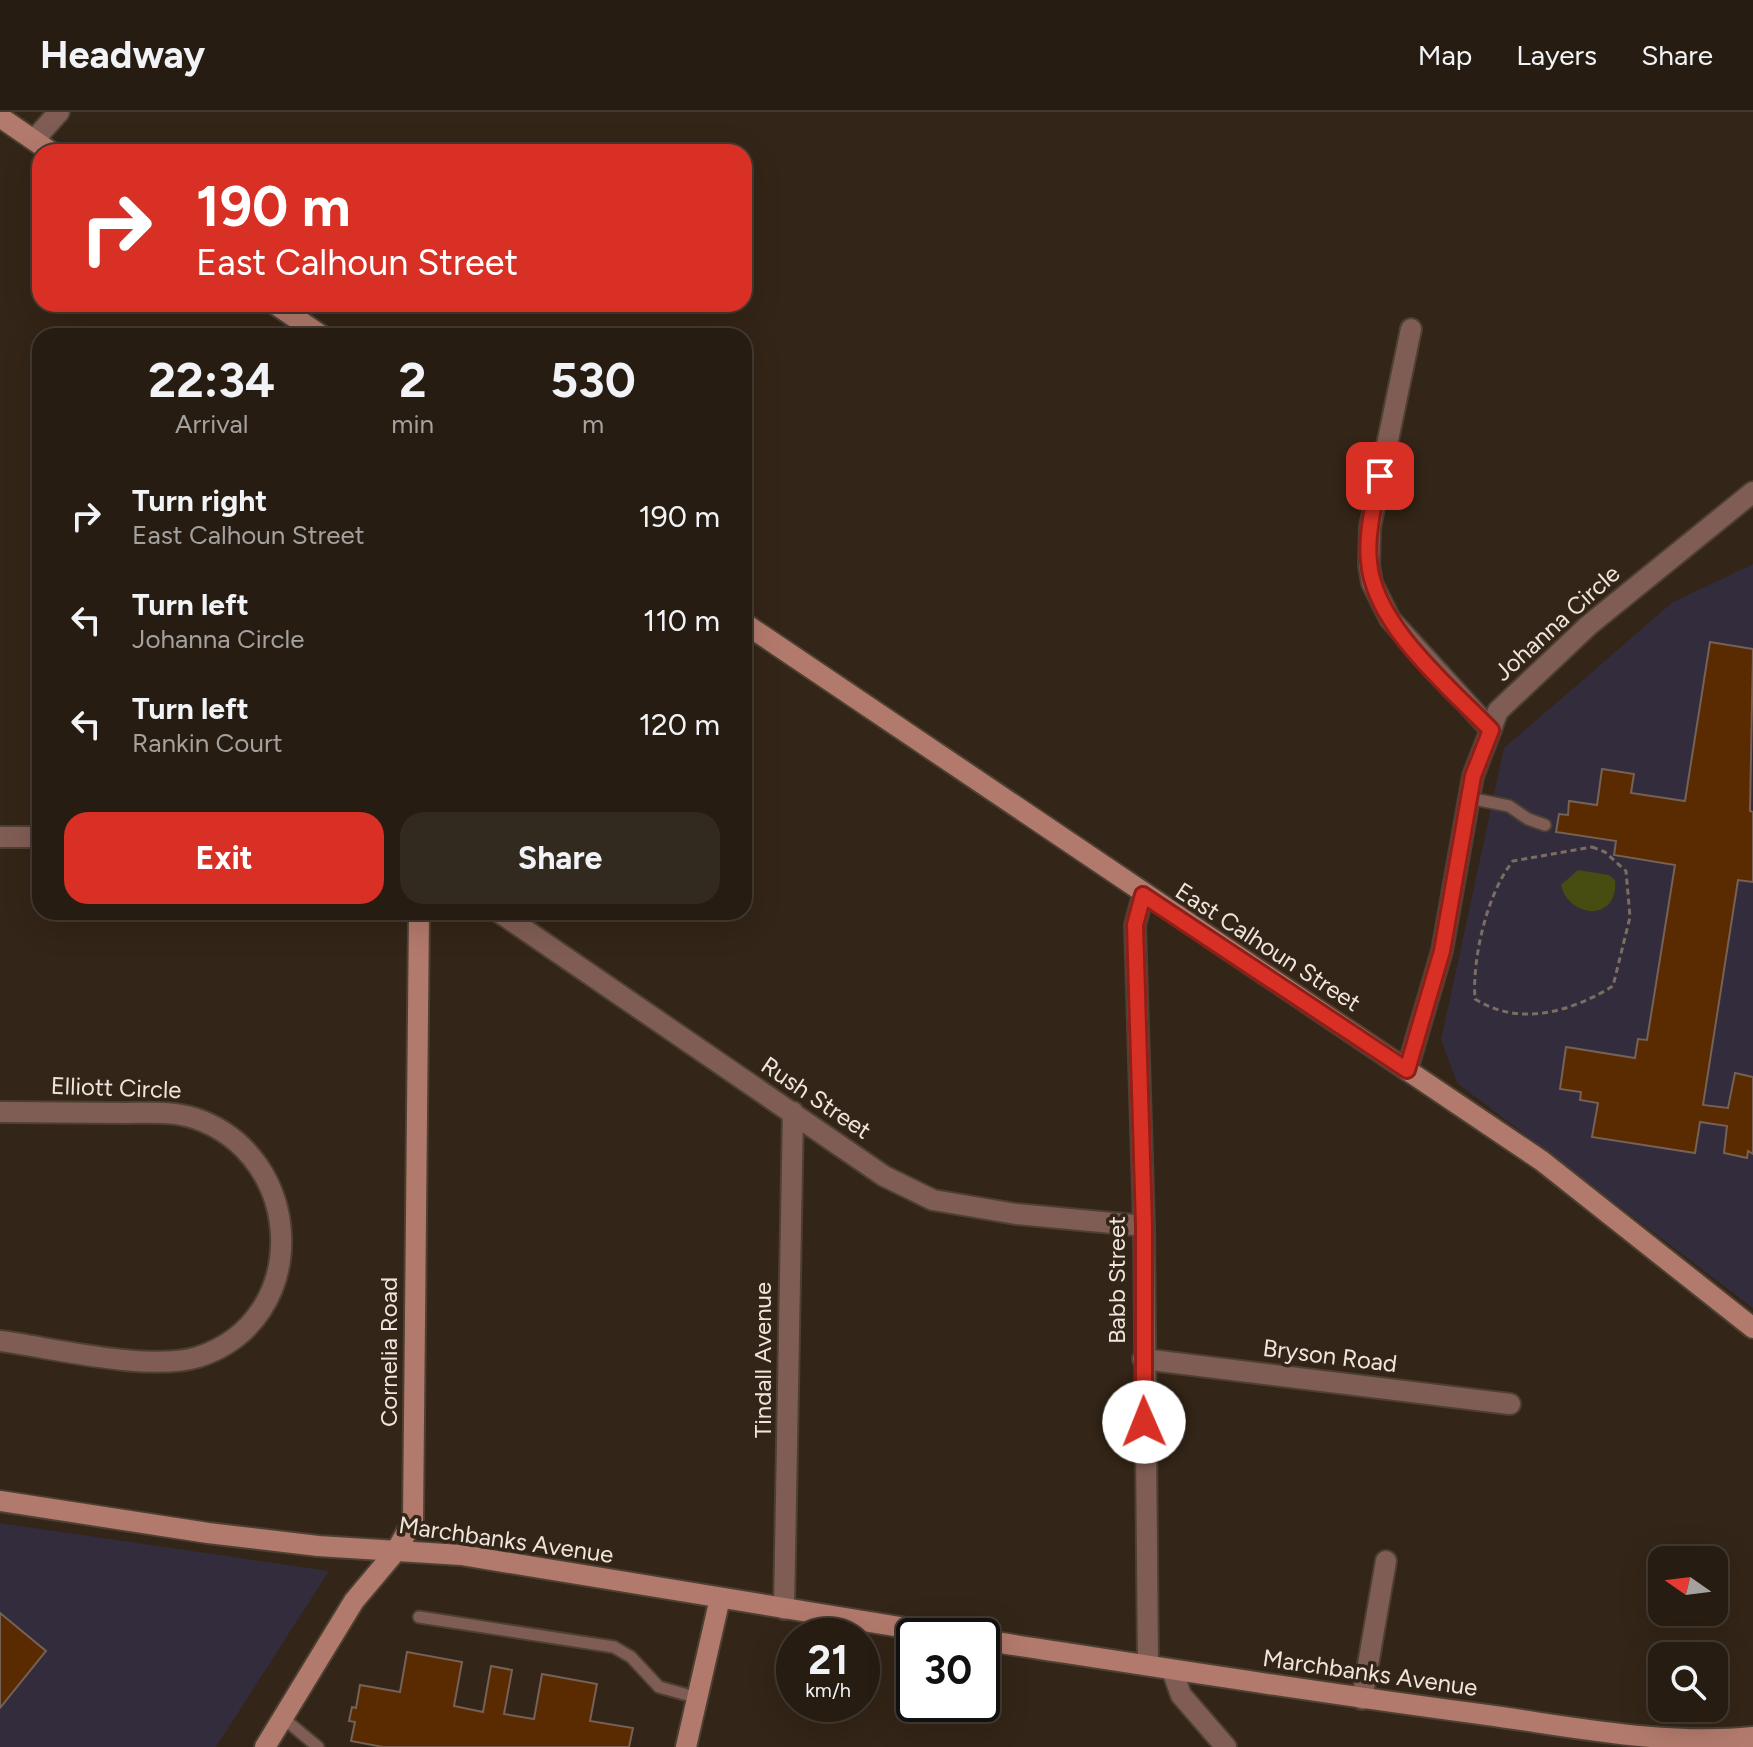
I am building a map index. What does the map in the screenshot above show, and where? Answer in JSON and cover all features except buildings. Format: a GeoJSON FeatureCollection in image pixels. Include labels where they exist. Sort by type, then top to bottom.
{"type":"FeatureCollection","features":[{"type":"Feature","properties":{"kind":"street"},"geometry":{"type":"LineString","coordinates":[[34,140],[59,112]]}},
{"type":"Feature","properties":{"kind":"street"},"geometry":{"type":"LineString","coordinates":[[0,117],[40,144]]}},
{"type":"Feature","properties":{"kind":"street"},"geometry":{"type":"LineString","coordinates":[[287,312],[310,328]]}},
{"type":"Feature","properties":{"kind":"street"},"geometry":{"type":"LineString","coordinates":[[1411,329],[1370,527],[1368,556],[1372,583],[1402,635],[1491,730]]}},
{"type":"Feature","properties":{"kind":"street","name":"Johanna Circle"},"geometry":{"type":"LineString","coordinates":[[1407,1070],[1442,951],[1473,776],[1498,711],[1589,625],[1753,492]]}},
{"type":"Feature","properties":{"kind":"street","name":"East Calhoun Street"},"geometry":{"type":"LineString","coordinates":[[752,628],[1143,895],[1542,1161],[1753,1328]]}},
{"type":"Feature","properties":{"kind":"street"},"geometry":{"type":"LineString","coordinates":[[0,837],[32,837]]}},
{"type":"Feature","properties":{"kind":"street","name":"Babb Street"},"geometry":{"type":"LineString","coordinates":[[1143,895],[1135,925],[1144,1226],[1148,1665]]}},
{"type":"Feature","properties":{"kind":"street","name":"Cornelia Road"},"geometry":{"type":"LineString","coordinates":[[265,1747],[354,1601],[396,1551],[413,1521],[419,920]]}},
{"type":"Feature","properties":{"kind":"street","name":"Rush Street"},"geometry":{"type":"LineString","coordinates":[[511,920],[884,1176],[933,1200],[1016,1214],[1144,1226]]}},
{"type":"Feature","properties":{"kind":"street","name":"Elliott Circle"},"geometry":{"type":"LineString","coordinates":[[0,1112],[192,1117],[223,1132],[253,1155],[273,1192],[282,1219],[281,1251],[265,1302],[237,1335],[200,1356],[158,1364],[0,1341]]}},
{"type":"Feature","properties":{"kind":"street","name":"Tindall Avenue"},"geometry":{"type":"LineString","coordinates":[[784,1609],[793,1112]]}},
{"type":"Feature","properties":{"kind":"street","name":"Bryson Road"},"geometry":{"type":"LineString","coordinates":[[1143,1359],[1510,1404]]}},
{"type":"Feature","properties":{"kind":"street","name":"Marchbanks Avenue"},"geometry":{"type":"LineString","coordinates":[[0,1501],[208,1533],[461,1555],[896,1627]]}},
{"type":"Feature","properties":{"kind":"street"},"geometry":{"type":"LineString","coordinates":[[1362,1699],[1386,1561]]}},
{"type":"Feature","properties":{"kind":"street"},"geometry":{"type":"LineString","coordinates":[[686,1747],[720,1598]]}},
{"type":"Feature","properties":{"kind":"street","name":"Marchbanks Avenue"},"geometry":{"type":"LineString","coordinates":[[1000,1643],[1362,1699],[1629,1734],[1724,1740],[1753,1737]]}},
{"type":"Feature","properties":{"kind":"street"},"geometry":{"type":"LineString","coordinates":[[1172,1670],[1181,1695],[1226,1747]]}},
{"type":"Feature","properties":{"kind":"lane"},"geometry":{"type":"LineString","coordinates":[[1469,798],[1509,806],[1528,819],[1545,825]]}},
{"type":"Feature","properties":{"kind":"lane"},"geometry":{"type":"LineString","coordinates":[[419,1617],[614,1647],[631,1657],[659,1687],[698,1698]]}},
{"type":"Feature","properties":{"kind":"lane"},"geometry":{"type":"LineString","coordinates":[[283,1718],[318,1747]]}},
{"type":"Feature","properties":{"kind":"path"},"geometry":{"type":"LineString","coordinates":[[1592,847],[1605,852],[1626,871],[1630,917],[1613,986],[1592,999],[1540,1016],[1490,1009],[1475,999],[1473,970],[1500,878],[1513,861],[1573,849],[1592,847]]}},
{"type":"Feature","properties":{"kind":"shaded area"},"geometry":{"type":"Polygon","coordinates":[[[1753,564],[1753,1308],[1457,1083],[1441,1040],[1504,748],[1673,602],[1753,564]]]}},
{"type":"Feature","properties":{"kind":"shaded area"},"geometry":{"type":"Polygon","coordinates":[[[0,1523],[329,1571],[216,1747],[0,1747],[0,1523]]]}},
{"type":"Feature","properties":{"kind":"green space"},"geometry":{"type":"Polygon","coordinates":[[[1578,870],[1609,875],[1615,880],[1614,894],[1602,909],[1583,909],[1566,896],[1561,885],[1578,870]]]}},
{"type":"Feature","properties":{"kind":"route"},"geometry":{"type":"LineString","coordinates":[[1144,1422],[1144,1226],[1135,925],[1143,895],[1407,1070],[1442,951],[1473,776],[1491,730],[1402,635],[1372,583],[1368,546],[1380,476]]}}]}
